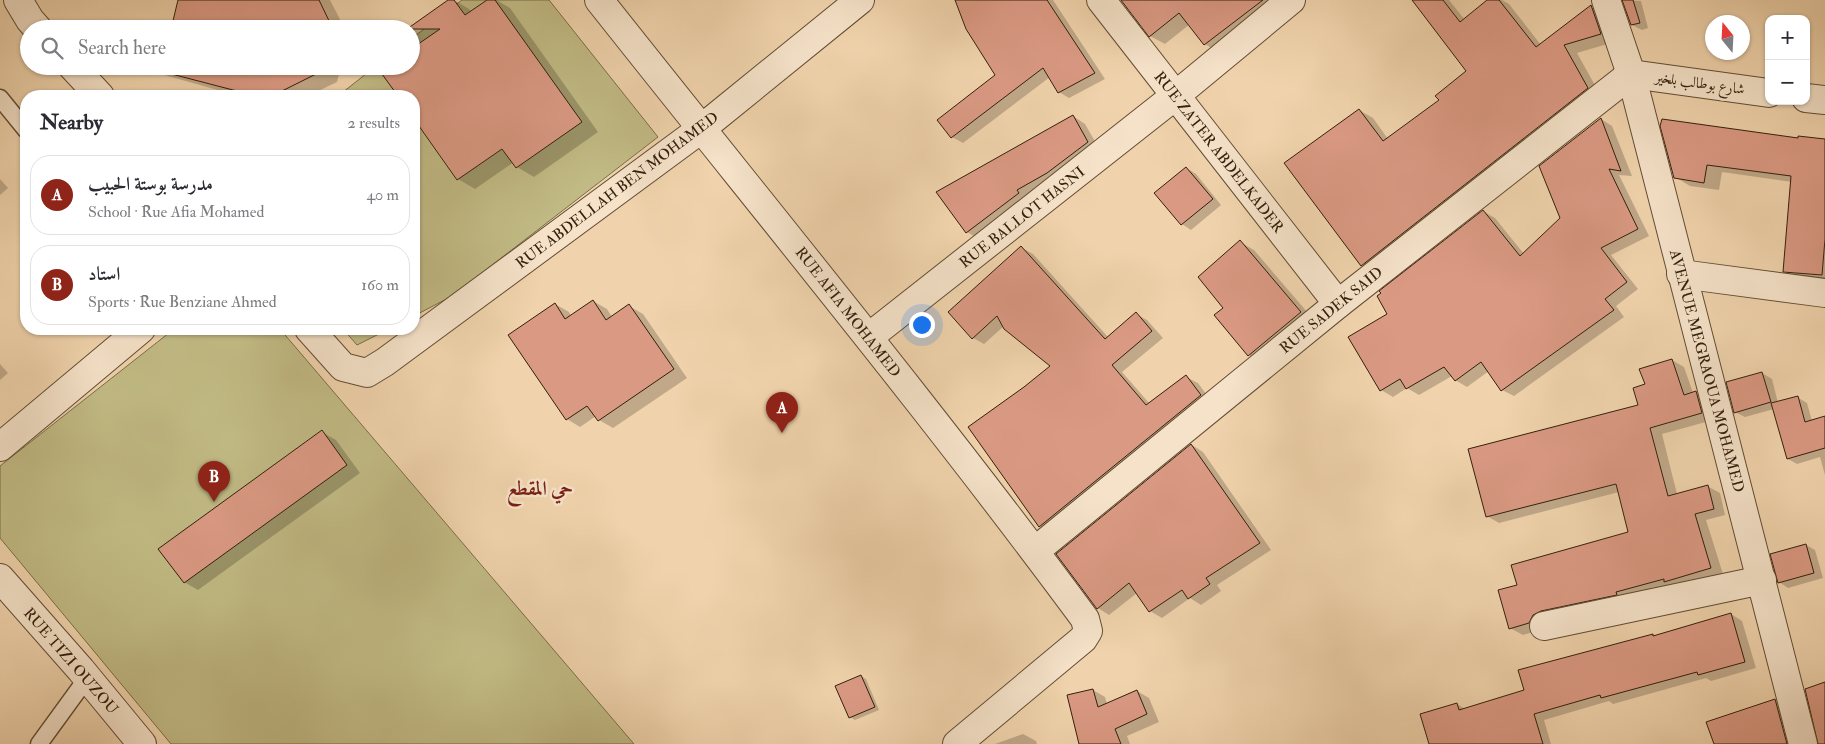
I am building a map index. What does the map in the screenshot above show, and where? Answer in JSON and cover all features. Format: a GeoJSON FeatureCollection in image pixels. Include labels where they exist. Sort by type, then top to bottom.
{"type":"FeatureCollection","features":[{"type":"Feature","properties":{"kind":"street"},"geometry":{"type":"LineString","coordinates":[[18,0],[30,20]]}},
{"type":"Feature","properties":{"kind":"street","name":"RUE AFIA MOHAMED"},"geometry":{"type":"LineString","coordinates":[[599,0],[869,337],[1035,551],[1085,619],[1088,631],[1083,639],[957,744]]}},
{"type":"Feature","properties":{"kind":"street","name":"RUE ABDELLAH BEN MOHAMED"},"geometry":{"type":"LineString","coordinates":[[314,335],[343,367],[367,373],[385,362],[701,128],[860,0]]}},
{"type":"Feature","properties":{"kind":"street","name":"RUE ZATER ABDELKADER"},"geometry":{"type":"LineString","coordinates":[[1101,0],[1338,304]]}},
{"type":"Feature","properties":{"kind":"street","name":"RUE BALLOT HASNI"},"geometry":{"type":"LineString","coordinates":[[869,337],[1176,96],[1291,0]]}},
{"type":"Feature","properties":{"kind":"street","name":"AVENUE MEGRAOUA MOHAMED"},"geometry":{"type":"LineString","coordinates":[[1606,0],[1631,74],[1803,744]]}},
{"type":"Feature","properties":{"kind":"street","name":"شارع بوطالب بلخير"},"geometry":{"type":"LineString","coordinates":[[1631,74],[1765,92]]}},
{"type":"Feature","properties":{"kind":"street","name":"RUE SADEK SAID"},"geometry":{"type":"LineString","coordinates":[[1035,551],[1338,304],[1631,74]]}},
{"type":"Feature","properties":{"kind":"street"},"geometry":{"type":"LineString","coordinates":[[80,75],[94,90]]}},
{"type":"Feature","properties":{"kind":"street"},"geometry":{"type":"LineString","coordinates":[[1810,98],[1825,100]]}},
{"type":"Feature","properties":{"kind":"street"},"geometry":{"type":"LineString","coordinates":[[1681,274],[1825,293]]}},
{"type":"Feature","properties":{"kind":"street"},"geometry":{"type":"LineString","coordinates":[[0,447],[134,335]]}},
{"type":"Feature","properties":{"kind":"street","name":"RUE TIZI OUZOU"},"geometry":{"type":"LineString","coordinates":[[0,578],[142,744]]}},
{"type":"Feature","properties":{"kind":"street"},"geometry":{"type":"LineString","coordinates":[[1544,626],[1762,580]]}},
{"type":"Feature","properties":{"kind":"lane"},"geometry":{"type":"LineString","coordinates":[[0,98],[20,123]]}},
{"type":"Feature","properties":{"kind":"lane"},"geometry":{"type":"LineString","coordinates":[[39,744],[87,678]]}},
{"type":"Feature","properties":{"kind":"shaded area"},"geometry":{"type":"Polygon","coordinates":[[[462,0],[549,0],[658,137],[452,296],[420,313],[420,90],[346,90],[365,75],[420,75],[420,32],[462,0]]]}},
{"type":"Feature","properties":{"kind":"shaded area"},"geometry":{"type":"Polygon","coordinates":[[[166,335],[285,335],[634,744],[171,744],[0,538],[0,466],[166,335]]]}},
{"type":"Feature","properties":{"kind":"shaded area"},"geometry":{"type":"Polygon","coordinates":[[[348,335],[377,335],[357,345],[348,335]]]}},
{"type":"Feature","properties":{"kind":"building"},"geometry":{"type":"Polygon","coordinates":[[[178,0],[319,0],[329,20],[173,20],[178,0]]]}},
{"type":"Feature","properties":{"kind":"building"},"geometry":{"type":"Polygon","coordinates":[[[448,0],[454,0],[465,15],[487,0],[495,0],[582,122],[516,168],[502,149],[457,180],[420,128],[420,90],[394,90],[383,75],[420,75],[420,43],[440,29],[420,29],[420,20],[448,0]]]}},
{"type":"Feature","properties":{"kind":"building"},"geometry":{"type":"Polygon","coordinates":[[[955,0],[1047,0],[1095,73],[1058,93],[1043,68],[951,138],[937,120],[995,75],[966,29],[955,0]]]}},
{"type":"Feature","properties":{"kind":"building"},"geometry":{"type":"Polygon","coordinates":[[[1121,0],[1263,0],[1204,45],[1179,13],[1149,37],[1121,0]]]}},
{"type":"Feature","properties":{"kind":"building"},"geometry":{"type":"Polygon","coordinates":[[[1412,0],[1443,0],[1460,22],[1487,0],[1499,0],[1536,47],[1591,5],[1601,34],[1564,45],[1588,88],[1361,266],[1284,163],[1359,109],[1383,141],[1439,100],[1435,96],[1466,71],[1412,0]]]}},
{"type":"Feature","properties":{"kind":"building"},"geometry":{"type":"Polygon","coordinates":[[[1622,0],[1633,0],[1640,23],[1631,25],[1622,0]]]}},
{"type":"Feature","properties":{"kind":"building"},"geometry":{"type":"Polygon","coordinates":[[[175,75],[314,75],[284,90],[233,90],[175,75]]]}},
{"type":"Feature","properties":{"kind":"building"},"geometry":{"type":"Polygon","coordinates":[[[1073,115],[1088,142],[1047,173],[1017,190],[1019,193],[966,233],[936,192],[1073,115]]]}},
{"type":"Feature","properties":{"kind":"building"},"geometry":{"type":"Polygon","coordinates":[[[1601,118],[1621,171],[1609,169],[1638,229],[1601,248],[1627,282],[1605,299],[1614,310],[1501,391],[1481,362],[1455,381],[1444,367],[1406,389],[1400,379],[1380,391],[1348,337],[1387,314],[1377,296],[1381,293],[1379,291],[1483,210],[1520,256],[1560,218],[1539,166],[1601,118]]]}},
{"type":"Feature","properties":{"kind":"building"},"geometry":{"type":"Polygon","coordinates":[[[1662,119],[1798,138],[1798,136],[1825,139],[1825,239],[1822,275],[1783,272],[1791,176],[1707,165],[1704,183],[1674,178],[1660,126],[1662,119]]]}},
{"type":"Feature","properties":{"kind":"building"},"geometry":{"type":"Polygon","coordinates":[[[1186,167],[1213,199],[1181,225],[1154,193],[1186,167]]]}},
{"type":"Feature","properties":{"kind":"building"},"geometry":{"type":"Polygon","coordinates":[[[1240,240],[1301,312],[1248,356],[1214,315],[1223,308],[1198,277],[1240,240]]]}},
{"type":"Feature","properties":{"kind":"building"},"geometry":{"type":"Polygon","coordinates":[[[1021,246],[1105,339],[1136,312],[1152,331],[1112,365],[1146,405],[1186,375],[1201,395],[1039,527],[968,427],[1050,366],[1004,329],[997,316],[972,339],[948,312],[1021,246]]]}},
{"type":"Feature","properties":{"kind":"building"},"geometry":{"type":"Polygon","coordinates":[[[593,300],[606,320],[629,304],[674,369],[598,421],[587,406],[566,420],[508,335],[555,303],[565,319],[593,300]]]}},
{"type":"Feature","properties":{"kind":"building"},"geometry":{"type":"Polygon","coordinates":[[[1672,359],[1684,395],[1696,391],[1702,413],[1650,428],[1668,496],[1708,485],[1714,509],[1695,514],[1711,568],[1664,582],[1664,579],[1616,592],[1617,595],[1541,611],[1533,615],[1529,623],[1509,629],[1498,590],[1517,585],[1511,565],[1628,532],[1616,484],[1486,517],[1468,449],[1638,405],[1633,388],[1645,384],[1639,369],[1672,359]]]}},
{"type":"Feature","properties":{"kind":"building"},"geometry":{"type":"Polygon","coordinates":[[[1762,372],[1771,402],[1734,413],[1726,382],[1762,372]]]}},
{"type":"Feature","properties":{"kind":"building"},"geometry":{"type":"Polygon","coordinates":[[[1798,396],[1805,422],[1825,416],[1825,448],[1787,459],[1771,403],[1798,396]]]}},
{"type":"Feature","properties":{"kind":"building"},"geometry":{"type":"Polygon","coordinates":[[[322,430],[347,465],[184,583],[158,549],[322,430]]]}},
{"type":"Feature","properties":{"kind":"building"},"geometry":{"type":"Polygon","coordinates":[[[1191,444],[1260,543],[1206,578],[1210,584],[1188,599],[1182,590],[1149,612],[1129,583],[1097,609],[1056,554],[1191,444]]]}},
{"type":"Feature","properties":{"kind":"building"},"geometry":{"type":"Polygon","coordinates":[[[1806,544],[1814,573],[1778,583],[1770,554],[1806,544]]]}},
{"type":"Feature","properties":{"kind":"building"},"geometry":{"type":"Polygon","coordinates":[[[1731,613],[1745,662],[1698,675],[1697,672],[1601,698],[1600,695],[1534,714],[1543,744],[1429,744],[1420,714],[1457,703],[1459,710],[1524,690],[1518,670],[1653,634],[1653,636],[1731,613]]]}},
{"type":"Feature","properties":{"kind":"building"},"geometry":{"type":"Polygon","coordinates":[[[861,675],[875,707],[849,718],[835,686],[861,675]]]}},
{"type":"Feature","properties":{"kind":"building"},"geometry":{"type":"Polygon","coordinates":[[[1825,682],[1825,744],[1818,744],[1805,689],[1825,682]]]}},
{"type":"Feature","properties":{"kind":"building"},"geometry":{"type":"Polygon","coordinates":[[[1093,689],[1098,707],[1137,690],[1147,714],[1115,729],[1121,744],[1079,744],[1067,695],[1093,689]]]}},
{"type":"Feature","properties":{"kind":"building"},"geometry":{"type":"Polygon","coordinates":[[[1775,699],[1787,744],[1714,744],[1706,722],[1775,699]]]}},
{"type":"Feature","properties":{"kind":"place","name":"مدرسة بوستة الحبيب"},"geometry":{"type":"Point","coordinates":[782,433]}},
{"type":"Feature","properties":{"kind":"place","name":"استاد"},"geometry":{"type":"Point","coordinates":[214,502]}},
{"type":"Feature","properties":{"kind":"district","name":"حي المقطع"},"geometry":{"type":"Point","coordinates":[540,488]}}]}
